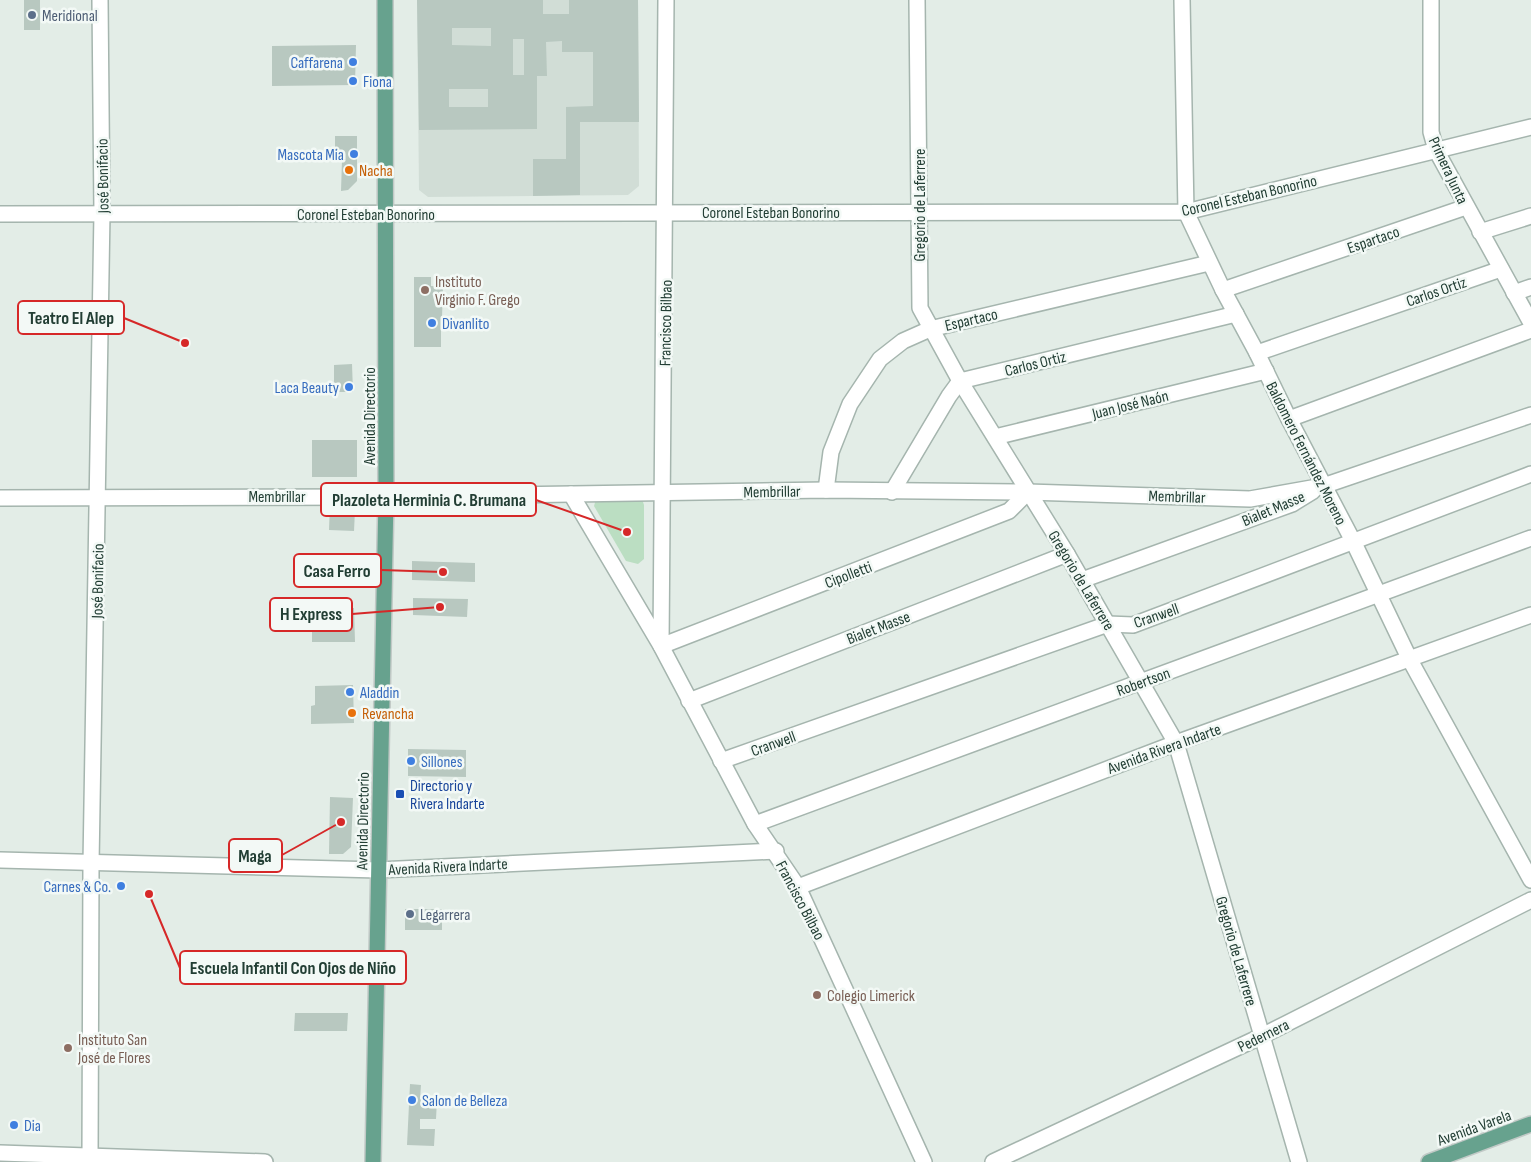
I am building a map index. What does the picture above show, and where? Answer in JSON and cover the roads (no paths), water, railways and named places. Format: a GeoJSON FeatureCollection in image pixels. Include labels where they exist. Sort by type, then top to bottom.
{"type":"FeatureCollection","features":[{"type":"Feature","properties":{"kind":"main road","name":"Avenida Directorio"},"geometry":{"type":"LineString","coordinates":[[373,1162],[386,496],[385,0]]}},
{"type":"Feature","properties":{"kind":"main road","name":"Avenida Varela"},"geometry":{"type":"LineString","coordinates":[[1429,1162],[1531,1124]]}},
{"type":"Feature","properties":{"kind":"street","name":"José Bonifacio"},"geometry":{"type":"LineString","coordinates":[[90,1159],[91,864],[99,496],[102,213],[100,0]]}},
{"type":"Feature","properties":{"kind":"street","name":"Francisco Bilbao"},"geometry":{"type":"LineString","coordinates":[[661,646],[666,212],[666,0]]}},
{"type":"Feature","properties":{"kind":"street","name":"Gregorio de Laferrere"},"geometry":{"type":"LineString","coordinates":[[917,0],[920,308],[960,381],[1067,554],[1142,681],[1176,743],[1299,1162]]}},
{"type":"Feature","properties":{"kind":"street","name":"Baldomero Fernández Moreno"},"geometry":{"type":"LineString","coordinates":[[1182,0],[1186,212],[1209,263],[1257,353],[1288,419],[1353,541],[1410,660],[1531,880]]}},
{"type":"Feature","properties":{"kind":"street","name":"Primera Junta"},"geometry":{"type":"LineString","coordinates":[[1431,0],[1431,132],[1436,150],[1531,323]]}},
{"type":"Feature","properties":{"kind":"street","name":"Coronel Esteban Bonorino"},"geometry":{"type":"LineString","coordinates":[[0,214],[1186,212],[1531,127]]}},
{"type":"Feature","properties":{"kind":"street","name":"Espartaco"},"geometry":{"type":"LineString","coordinates":[[1223,290],[1466,207]]}},
{"type":"Feature","properties":{"kind":"street"},"geometry":{"type":"LineString","coordinates":[[1480,232],[1531,216]]}},
{"type":"Feature","properties":{"kind":"street","name":"Espartaco"},"geometry":{"type":"LineString","coordinates":[[826,490],[831,452],[850,404],[880,360],[903,341],[930,329],[1209,263]]}},
{"type":"Feature","properties":{"kind":"street","name":"Carlos Ortiz"},"geometry":{"type":"LineString","coordinates":[[1257,353],[1500,269]]}},
{"type":"Feature","properties":{"kind":"street"},"geometry":{"type":"LineString","coordinates":[[1514,293],[1531,287]]}},
{"type":"Feature","properties":{"kind":"street","name":"Carlos Ortiz"},"geometry":{"type":"LineString","coordinates":[[960,381],[1236,314]]}},
{"type":"Feature","properties":{"kind":"street"},"geometry":{"type":"LineString","coordinates":[[1288,419],[1531,330]]}},
{"type":"Feature","properties":{"kind":"street","name":"Juan José Naón"},"geometry":{"type":"LineString","coordinates":[[995,437],[1266,372]]}},
{"type":"Feature","properties":{"kind":"street"},"geometry":{"type":"LineString","coordinates":[[892,492],[949,396],[960,381]]}},
{"type":"Feature","properties":{"kind":"street","name":"Membrillar"},"geometry":{"type":"LineString","coordinates":[[0,498],[386,496],[826,490],[1028,492],[1250,498],[1323,486],[1531,415]]}},
{"type":"Feature","properties":{"kind":"street","name":"Cranwell"},"geometry":{"type":"LineString","coordinates":[[721,761],[1108,624],[1133,624],[1531,474]]}},
{"type":"Feature","properties":{"kind":"street","name":"Bialet Masse"},"geometry":{"type":"LineString","coordinates":[[1082,580],[1292,504],[1323,486]]}},
{"type":"Feature","properties":{"kind":"street","name":"Cipolletti"},"geometry":{"type":"LineString","coordinates":[[661,646],[1009,511],[1028,492]]}},
{"type":"Feature","properties":{"kind":"street","name":"Francisco Bilbao"},"geometry":{"type":"LineString","coordinates":[[571,494],[661,646],[755,824],[776,851],[798,887],[924,1162]]}},
{"type":"Feature","properties":{"kind":"street","name":"Robertson"},"geometry":{"type":"LineString","coordinates":[[755,824],[1378,596],[1531,538]]}},
{"type":"Feature","properties":{"kind":"street","name":"Bialet Masse"},"geometry":{"type":"LineString","coordinates":[[689,701],[1067,554]]}},
{"type":"Feature","properties":{"kind":"street","name":"Avenida Rivera Indarte"},"geometry":{"type":"LineString","coordinates":[[798,887],[1176,743],[1531,615]]}},
{"type":"Feature","properties":{"kind":"street","name":"Avenida Rivera Indarte"},"geometry":{"type":"LineString","coordinates":[[0,860],[91,864],[378,870],[776,851]]}},
{"type":"Feature","properties":{"kind":"street","name":"Pedernera"},"geometry":{"type":"LineString","coordinates":[[993,1162],[1262,1036],[1531,900]]}},
{"type":"Feature","properties":{"kind":"street"},"geometry":{"type":"LineString","coordinates":[[0,1153],[90,1159],[265,1162]]}},
{"type":"Feature","properties":{"kind":"place","name":"Meridional"},"geometry":{"type":"Point","coordinates":[32,15]}},
{"type":"Feature","properties":{"kind":"place","name":"Caffarena"},"geometry":{"type":"Point","coordinates":[353,62]}},
{"type":"Feature","properties":{"kind":"place","name":"Fiona"},"geometry":{"type":"Point","coordinates":[353,81]}},
{"type":"Feature","properties":{"kind":"place","name":"Mascota Mia"},"geometry":{"type":"Point","coordinates":[354,154]}},
{"type":"Feature","properties":{"kind":"place","name":"Nacha"},"geometry":{"type":"Point","coordinates":[349,170]}},
{"type":"Feature","properties":{"kind":"place","name":"Instituto Virginio F. Grego"},"geometry":{"type":"Point","coordinates":[425,290]}},
{"type":"Feature","properties":{"kind":"place","name":"Divanlito"},"geometry":{"type":"Point","coordinates":[432,323]}},
{"type":"Feature","properties":{"kind":"place","name":"Teatro El Alep"},"geometry":{"type":"Point","coordinates":[185,343]}},
{"type":"Feature","properties":{"kind":"place","name":"Laca Beauty"},"geometry":{"type":"Point","coordinates":[349,387]}},
{"type":"Feature","properties":{"kind":"place","name":"Plazoleta Herminia C. Brumana"},"geometry":{"type":"Point","coordinates":[627,532]}},
{"type":"Feature","properties":{"kind":"place","name":"Casa Ferro"},"geometry":{"type":"Point","coordinates":[443,572]}},
{"type":"Feature","properties":{"kind":"place","name":"H Express"},"geometry":{"type":"Point","coordinates":[440,607]}},
{"type":"Feature","properties":{"kind":"place","name":"Aladdin"},"geometry":{"type":"Point","coordinates":[350,692]}},
{"type":"Feature","properties":{"kind":"place","name":"Revancha"},"geometry":{"type":"Point","coordinates":[352,713]}},
{"type":"Feature","properties":{"kind":"place","name":"Sillones"},"geometry":{"type":"Point","coordinates":[411,761]}},
{"type":"Feature","properties":{"kind":"place","name":"Directorio y Rivera Indarte"},"geometry":{"type":"Point","coordinates":[400,794]}},
{"type":"Feature","properties":{"kind":"place","name":"Maga"},"geometry":{"type":"Point","coordinates":[341,822]}},
{"type":"Feature","properties":{"kind":"place","name":"Carnes & Co."},"geometry":{"type":"Point","coordinates":[121,886]}},
{"type":"Feature","properties":{"kind":"place","name":"Escuela Infantil Con Ojos de Niño"},"geometry":{"type":"Point","coordinates":[149,894]}},
{"type":"Feature","properties":{"kind":"place","name":"Legarrera"},"geometry":{"type":"Point","coordinates":[410,914]}},
{"type":"Feature","properties":{"kind":"place","name":"Colegio Limerick"},"geometry":{"type":"Point","coordinates":[817,995]}},
{"type":"Feature","properties":{"kind":"place","name":"Instituto San José de Flores"},"geometry":{"type":"Point","coordinates":[68,1048]}},
{"type":"Feature","properties":{"kind":"place","name":"Salon de Belleza"},"geometry":{"type":"Point","coordinates":[412,1100]}},
{"type":"Feature","properties":{"kind":"place","name":"Dia"},"geometry":{"type":"Point","coordinates":[14,1125]}}]}
